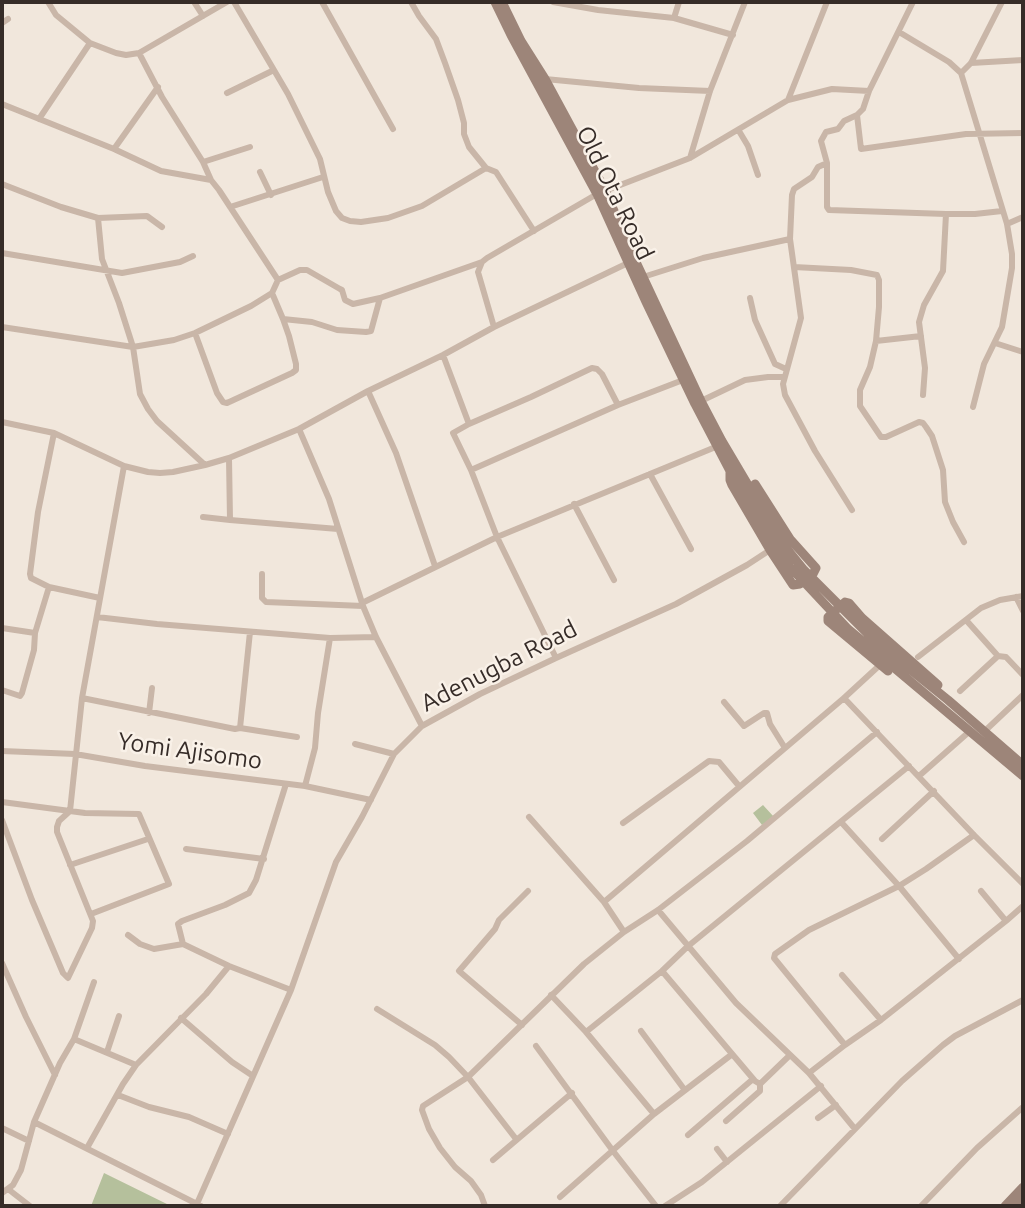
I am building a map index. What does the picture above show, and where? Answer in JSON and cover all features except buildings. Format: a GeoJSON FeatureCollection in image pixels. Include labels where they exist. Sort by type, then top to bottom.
{"type":"FeatureCollection","features":[{"type":"Feature","properties":{"kind":"street"},"geometry":{"type":"LineString","coordinates":[[47,2],[56,15],[90,43],[126,55],[139,53],[227,2]]}},
{"type":"Feature","properties":{"kind":"street"},"geometry":{"type":"LineString","coordinates":[[194,2],[204,16]]}},
{"type":"Feature","properties":{"kind":"street"},"geometry":{"type":"LineString","coordinates":[[234,2],[288,94],[320,159],[331,201],[342,218],[361,222],[388,218],[422,205],[486,168]]}},
{"type":"Feature","properties":{"kind":"street"},"geometry":{"type":"LineString","coordinates":[[322,2],[393,129]]}},
{"type":"Feature","properties":{"kind":"street"},"geometry":{"type":"LineString","coordinates":[[411,2],[436,39],[458,100],[469,147],[486,168],[496,172],[534,231]]}},
{"type":"Feature","properties":{"kind":"street","name":"Old Ota Road"},"geometry":{"type":"LineString","coordinates":[[495,2],[511,35],[601,192],[628,263],[683,380],[698,402]]}},
{"type":"Feature","properties":{"kind":"street","name":"Old Ota Road"},"geometry":{"type":"LineString","coordinates":[[502,2],[521,41],[545,79],[643,277],[698,402]]}},
{"type":"Feature","properties":{"kind":"street"},"geometry":{"type":"LineString","coordinates":[[553,2],[674,18],[733,35]]}},
{"type":"Feature","properties":{"kind":"street"},"geometry":{"type":"LineString","coordinates":[[598,10],[602,2]]}},
{"type":"Feature","properties":{"kind":"street"},"geometry":{"type":"LineString","coordinates":[[674,18],[679,2]]}},
{"type":"Feature","properties":{"kind":"street"},"geometry":{"type":"LineString","coordinates":[[690,158],[710,91],[745,2]]}},
{"type":"Feature","properties":{"kind":"street"},"geometry":{"type":"LineString","coordinates":[[789,100],[827,2]]}},
{"type":"Feature","properties":{"kind":"street"},"geometry":{"type":"LineString","coordinates":[[913,2],[869,91],[863,109],[857,116],[844,121],[838,129],[826,132],[822,138],[827,163],[827,207],[830,210],[946,214],[1002,211]]}},
{"type":"Feature","properties":{"kind":"street"},"geometry":{"type":"LineString","coordinates":[[961,73],[971,63],[1002,2]]}},
{"type":"Feature","properties":{"kind":"street"},"geometry":{"type":"LineString","coordinates":[[899,32],[949,62],[961,73],[1007,224],[1012,268],[1002,327],[984,364],[973,407]]}},
{"type":"Feature","properties":{"kind":"street"},"geometry":{"type":"LineString","coordinates":[[39,119],[90,43]]}},
{"type":"Feature","properties":{"kind":"street"},"geometry":{"type":"LineString","coordinates":[[139,53],[211,180],[278,280]]}},
{"type":"Feature","properties":{"kind":"street"},"geometry":{"type":"LineString","coordinates":[[971,63],[1023,60]]}},
{"type":"Feature","properties":{"kind":"street"},"geometry":{"type":"LineString","coordinates":[[227,93],[274,70]]}},
{"type":"Feature","properties":{"kind":"street"},"geometry":{"type":"LineString","coordinates":[[545,79],[639,88],[710,91]]}},
{"type":"Feature","properties":{"kind":"street"},"geometry":{"type":"LineString","coordinates":[[114,149],[158,87]]}},
{"type":"Feature","properties":{"kind":"street"},"geometry":{"type":"LineString","coordinates":[[2,327],[133,347],[174,340],[251,306],[272,293],[278,280],[300,270],[307,270],[342,290],[349,303],[380,298],[482,262],[601,192],[690,158],[789,100],[832,89],[869,91]]}},
{"type":"Feature","properties":{"kind":"street"},"geometry":{"type":"LineString","coordinates":[[2,104],[161,171],[211,180]]}},
{"type":"Feature","properties":{"kind":"street"},"geometry":{"type":"LineString","coordinates":[[857,116],[860,149],[966,134],[1023,133]]}},
{"type":"Feature","properties":{"kind":"street"},"geometry":{"type":"LineString","coordinates":[[739,131],[748,146],[758,175]]}},
{"type":"Feature","properties":{"kind":"street"},"geometry":{"type":"LineString","coordinates":[[203,162],[250,147]]}},
{"type":"Feature","properties":{"kind":"street"},"geometry":{"type":"LineString","coordinates":[[827,163],[818,167],[812,177],[794,189],[792,195],[790,239],[801,317],[783,384],[785,396],[815,451],[852,510]]}},
{"type":"Feature","properties":{"kind":"street"},"geometry":{"type":"LineString","coordinates":[[260,172],[271,195]]}},
{"type":"Feature","properties":{"kind":"street"},"geometry":{"type":"LineString","coordinates":[[230,207],[323,177]]}},
{"type":"Feature","properties":{"kind":"street"},"geometry":{"type":"LineString","coordinates":[[2,184],[98,218],[147,216],[162,227]]}},
{"type":"Feature","properties":{"kind":"street"},"geometry":{"type":"LineString","coordinates":[[923,395],[925,368],[919,322],[924,305],[943,271],[946,214]]}},
{"type":"Feature","properties":{"kind":"street"},"geometry":{"type":"LineString","coordinates":[[1007,224],[1023,217]]}},
{"type":"Feature","properties":{"kind":"street"},"geometry":{"type":"LineString","coordinates":[[98,218],[101,254],[133,347],[138,384],[148,409],[157,421],[205,465]]}},
{"type":"Feature","properties":{"kind":"street"},"geometry":{"type":"LineString","coordinates":[[643,277],[703,258],[790,239]]}},
{"type":"Feature","properties":{"kind":"street"},"geometry":{"type":"LineString","coordinates":[[2,253],[121,273],[180,262],[193,256]]}},
{"type":"Feature","properties":{"kind":"street"},"geometry":{"type":"LineString","coordinates":[[482,262],[478,272],[494,327]]}},
{"type":"Feature","properties":{"kind":"street"},"geometry":{"type":"LineString","coordinates":[[2,422],[54,433],[124,466],[148,472],[160,473],[205,465],[299,429],[494,327],[628,263]]}},
{"type":"Feature","properties":{"kind":"street"},"geometry":{"type":"LineString","coordinates":[[794,267],[851,270],[877,275],[879,307],[876,341],[860,390],[860,406],[878,435],[883,438],[919,422],[926,427],[932,436],[943,470],[945,502],[964,542]]}},
{"type":"Feature","properties":{"kind":"street"},"geometry":{"type":"LineString","coordinates":[[195,333],[217,393],[223,402],[227,403],[292,373],[296,370],[296,364],[289,336],[272,293]]}},
{"type":"Feature","properties":{"kind":"street"},"geometry":{"type":"LineString","coordinates":[[283,319],[319,323],[337,330],[371,331],[380,298]]}},
{"type":"Feature","properties":{"kind":"street"},"geometry":{"type":"LineString","coordinates":[[750,298],[755,320],[775,364],[786,369]]}},
{"type":"Feature","properties":{"kind":"street"},"geometry":{"type":"LineString","coordinates":[[876,341],[921,336]]}},
{"type":"Feature","properties":{"kind":"street"},"geometry":{"type":"LineString","coordinates":[[995,343],[1023,352]]}},
{"type":"Feature","properties":{"kind":"street"},"geometry":{"type":"LineString","coordinates":[[443,355],[469,424]]}},
{"type":"Feature","properties":{"kind":"street"},"geometry":{"type":"LineString","coordinates":[[556,657],[497,537],[471,470],[453,433],[592,368],[602,374],[618,405]]}},
{"type":"Feature","properties":{"kind":"street"},"geometry":{"type":"LineString","coordinates":[[698,402],[745,380],[784,377]]}},
{"type":"Feature","properties":{"kind":"street"},"geometry":{"type":"LineString","coordinates":[[471,470],[618,405],[683,380]]}},
{"type":"Feature","properties":{"kind":"street"},"geometry":{"type":"LineString","coordinates":[[368,391],[396,453],[435,566]]}},
{"type":"Feature","properties":{"kind":"street"},"geometry":{"type":"LineString","coordinates":[[698,402],[718,446],[735,470],[749,475],[790,539],[816,568],[816,571],[800,584],[793,585],[732,485],[730,480],[735,470]]}},
{"type":"Feature","properties":{"kind":"street"},"geometry":{"type":"LineString","coordinates":[[698,402],[722,441],[763,526],[801,573],[841,616],[943,710],[1023,776]]}},
{"type":"Feature","properties":{"kind":"street"},"geometry":{"type":"LineString","coordinates":[[299,429],[329,499],[362,605],[422,726]]}},
{"type":"Feature","properties":{"kind":"street"},"geometry":{"type":"LineString","coordinates":[[54,433],[38,512],[31,578],[49,587],[100,598]]}},
{"type":"Feature","properties":{"kind":"street"},"geometry":{"type":"LineString","coordinates":[[262,575],[262,598],[266,602],[362,605],[497,537],[718,446]]}},
{"type":"Feature","properties":{"kind":"street"},"geometry":{"type":"LineString","coordinates":[[229,458],[230,520]]}},
{"type":"Feature","properties":{"kind":"street"},"geometry":{"type":"LineString","coordinates":[[2,820],[32,900],[63,973],[68,978],[93,921],[57,832],[60,821],[70,811],[82,698],[124,466]]}},
{"type":"Feature","properties":{"kind":"street"},"geometry":{"type":"LineString","coordinates":[[650,474],[691,549]]}},
{"type":"Feature","properties":{"kind":"street"},"geometry":{"type":"LineString","coordinates":[[574,504],[614,580]]}},
{"type":"Feature","properties":{"kind":"street"},"geometry":{"type":"LineString","coordinates":[[203,517],[338,528]]}},
{"type":"Feature","properties":{"kind":"street","name":"Adenugba Road"},"geometry":{"type":"LineString","coordinates":[[198,1206],[291,990],[336,862],[394,754],[422,726],[480,694],[676,604],[770,550]]}},
{"type":"Feature","properties":{"kind":"street"},"geometry":{"type":"LineString","coordinates":[[2,690],[20,696],[49,587]]}},
{"type":"Feature","properties":{"kind":"street"},"geometry":{"type":"LineString","coordinates":[[918,657],[981,608],[1019,596],[1023,611]]}},
{"type":"Feature","properties":{"kind":"street"},"geometry":{"type":"LineString","coordinates":[[943,710],[924,699],[828,621],[828,617],[845,602],[849,603],[862,618],[944,690],[951,703]]}},
{"type":"Feature","properties":{"kind":"street"},"geometry":{"type":"LineString","coordinates":[[841,616],[883,647],[1023,765]]}},
{"type":"Feature","properties":{"kind":"street"},"geometry":{"type":"LineString","coordinates":[[97,617],[330,638],[376,637]]}},
{"type":"Feature","properties":{"kind":"street"},"geometry":{"type":"LineString","coordinates":[[966,620],[998,656],[1006,657],[1023,675]]}},
{"type":"Feature","properties":{"kind":"street"},"geometry":{"type":"LineString","coordinates":[[2,628],[35,633]]}},
{"type":"Feature","properties":{"kind":"street"},"geometry":{"type":"LineString","coordinates":[[240,728],[250,632]]}},
{"type":"Feature","properties":{"kind":"street"},"geometry":{"type":"LineString","coordinates":[[305,786],[315,748],[330,638]]}},
{"type":"Feature","properties":{"kind":"street"},"geometry":{"type":"LineString","coordinates":[[960,691],[998,656]]}},
{"type":"Feature","properties":{"kind":"street"},"geometry":{"type":"LineString","coordinates":[[604,902],[881,664]]}},
{"type":"Feature","properties":{"kind":"street"},"geometry":{"type":"LineString","coordinates":[[149,713],[152,688]]}},
{"type":"Feature","properties":{"kind":"street"},"geometry":{"type":"LineString","coordinates":[[988,729],[1023,695]]}},
{"type":"Feature","properties":{"kind":"street"},"geometry":{"type":"LineString","coordinates":[[82,698],[235,729],[297,737]]}},
{"type":"Feature","properties":{"kind":"street"},"geometry":{"type":"LineString","coordinates":[[844,698],[1023,884]]}},
{"type":"Feature","properties":{"kind":"street"},"geometry":{"type":"LineString","coordinates":[[724,702],[744,726],[764,712],[767,713],[770,724],[785,748]]}},
{"type":"Feature","properties":{"kind":"street"},"geometry":{"type":"LineString","coordinates":[[919,776],[970,731]]}},
{"type":"Feature","properties":{"kind":"street"},"geometry":{"type":"LineString","coordinates":[[485,1206],[471,1181],[440,1148],[422,1110],[425,1104],[468,1077],[584,964],[747,841],[877,732]]}},
{"type":"Feature","properties":{"kind":"street"},"geometry":{"type":"LineString","coordinates":[[355,744],[394,754]]}},
{"type":"Feature","properties":{"kind":"street","name":"Yomi Ajisomo"},"geometry":{"type":"LineString","coordinates":[[2,751],[75,754],[145,766],[305,786],[371,800]]}},
{"type":"Feature","properties":{"kind":"street"},"geometry":{"type":"LineString","coordinates":[[623,823],[709,761],[719,762],[739,786]]}},
{"type":"Feature","properties":{"kind":"street"},"geometry":{"type":"LineString","coordinates":[[586,1032],[909,766]]}},
{"type":"Feature","properties":{"kind":"street"},"geometry":{"type":"LineString","coordinates":[[183,944],[178,924],[249,893],[257,880],[286,784]]}},
{"type":"Feature","properties":{"kind":"street"},"geometry":{"type":"LineString","coordinates":[[882,839],[933,791]]}},
{"type":"Feature","properties":{"kind":"street"},"geometry":{"type":"LineString","coordinates":[[2,802],[85,813],[139,814],[169,884],[91,914]]}},
{"type":"Feature","properties":{"kind":"street"},"geometry":{"type":"LineString","coordinates":[[529,817],[604,902],[624,932]]}},
{"type":"Feature","properties":{"kind":"street"},"geometry":{"type":"LineString","coordinates":[[841,822],[899,886],[959,959]]}},
{"type":"Feature","properties":{"kind":"street"},"geometry":{"type":"LineString","coordinates":[[845,1045],[774,957],[775,954],[809,930],[899,886],[974,835]]}},
{"type":"Feature","properties":{"kind":"street"},"geometry":{"type":"LineString","coordinates":[[70,865],[148,839]]}},
{"type":"Feature","properties":{"kind":"street"},"geometry":{"type":"LineString","coordinates":[[186,849],[264,859]]}},
{"type":"Feature","properties":{"kind":"street"},"geometry":{"type":"LineString","coordinates":[[522,1025],[459,971],[495,929],[499,920],[528,891]]}},
{"type":"Feature","properties":{"kind":"street"},"geometry":{"type":"LineString","coordinates":[[981,891],[1006,921]]}},
{"type":"Feature","properties":{"kind":"street"},"geometry":{"type":"LineString","coordinates":[[809,1073],[881,1020],[1023,906]]}},
{"type":"Feature","properties":{"kind":"street"},"geometry":{"type":"LineString","coordinates":[[658,910],[736,1003],[809,1073],[855,1129]]}},
{"type":"Feature","properties":{"kind":"street"},"geometry":{"type":"LineString","coordinates":[[128,935],[153,950],[183,944],[229,966],[291,990]]}},
{"type":"Feature","properties":{"kind":"street"},"geometry":{"type":"LineString","coordinates":[[2,963],[55,1075]]}},
{"type":"Feature","properties":{"kind":"street"},"geometry":{"type":"LineString","coordinates":[[87,1148],[136,1065],[229,966]]}},
{"type":"Feature","properties":{"kind":"street"},"geometry":{"type":"LineString","coordinates":[[662,971],[731,1055],[760,1084]]}},
{"type":"Feature","properties":{"kind":"street"},"geometry":{"type":"LineString","coordinates":[[842,975],[881,1020]]}},
{"type":"Feature","properties":{"kind":"street"},"geometry":{"type":"LineString","coordinates":[[30,1206],[5,1191],[13,1185],[21,1170],[34,1122],[74,1039],[94,982]]}},
{"type":"Feature","properties":{"kind":"street"},"geometry":{"type":"LineString","coordinates":[[551,995],[586,1032],[654,1114]]}},
{"type":"Feature","properties":{"kind":"street"},"geometry":{"type":"LineString","coordinates":[[780,1206],[909,1074],[943,1045],[1023,1000]]}},
{"type":"Feature","properties":{"kind":"street"},"geometry":{"type":"LineString","coordinates":[[377,1009],[435,1045],[449,1057],[516,1139]]}},
{"type":"Feature","properties":{"kind":"street"},"geometry":{"type":"LineString","coordinates":[[107,1052],[119,1016]]}},
{"type":"Feature","properties":{"kind":"street"},"geometry":{"type":"LineString","coordinates":[[181,1018],[232,1062],[253,1076]]}},
{"type":"Feature","properties":{"kind":"street"},"geometry":{"type":"LineString","coordinates":[[641,1031],[684,1089]]}},
{"type":"Feature","properties":{"kind":"street"},"geometry":{"type":"LineString","coordinates":[[74,1039],[136,1065]]}},
{"type":"Feature","properties":{"kind":"street"},"geometry":{"type":"LineString","coordinates":[[536,1046],[656,1206]]}},
{"type":"Feature","properties":{"kind":"street"},"geometry":{"type":"LineString","coordinates":[[560,1197],[684,1089],[731,1055]]}},
{"type":"Feature","properties":{"kind":"street"},"geometry":{"type":"LineString","coordinates":[[726,1121],[760,1091],[760,1084],[789,1056]]}},
{"type":"Feature","properties":{"kind":"street"},"geometry":{"type":"LineString","coordinates":[[688,1135],[753,1079]]}},
{"type":"Feature","properties":{"kind":"street"},"geometry":{"type":"LineString","coordinates":[[664,1206],[702,1182],[821,1086]]}},
{"type":"Feature","properties":{"kind":"street"},"geometry":{"type":"LineString","coordinates":[[493,1160],[572,1093]]}},
{"type":"Feature","properties":{"kind":"street"},"geometry":{"type":"LineString","coordinates":[[118,1095],[149,1107],[189,1117],[228,1134]]}},
{"type":"Feature","properties":{"kind":"street"},"geometry":{"type":"LineString","coordinates":[[818,1118],[836,1105]]}},
{"type":"Feature","properties":{"kind":"street"},"geometry":{"type":"LineString","coordinates":[[921,1206],[1023,1107]]}},
{"type":"Feature","properties":{"kind":"street"},"geometry":{"type":"LineString","coordinates":[[34,1122],[198,1206]]}},
{"type":"Feature","properties":{"kind":"street"},"geometry":{"type":"LineString","coordinates":[[2,1128],[29,1140]]}},
{"type":"Feature","properties":{"kind":"street"},"geometry":{"type":"LineString","coordinates":[[717,1149],[727,1162]]}},
{"type":"Feature","properties":{"kind":"street"},"geometry":{"type":"LineString","coordinates":[[1005,1206],[1023,1187]]}},
{"type":"Feature","properties":{"kind":"street"},"geometry":{"type":"LineString","coordinates":[[1015,1206],[1023,1196]]}},
{"type":"Feature","properties":{"kind":"green space"},"geometry":{"type":"Polygon","coordinates":[[[763,805],[774,817],[762,825],[753,813],[763,805]]]}},
{"type":"Feature","properties":{"kind":"green space"},"geometry":{"type":"Polygon","coordinates":[[[104,1173],[171,1206],[91,1206],[104,1173]]]}}]}
